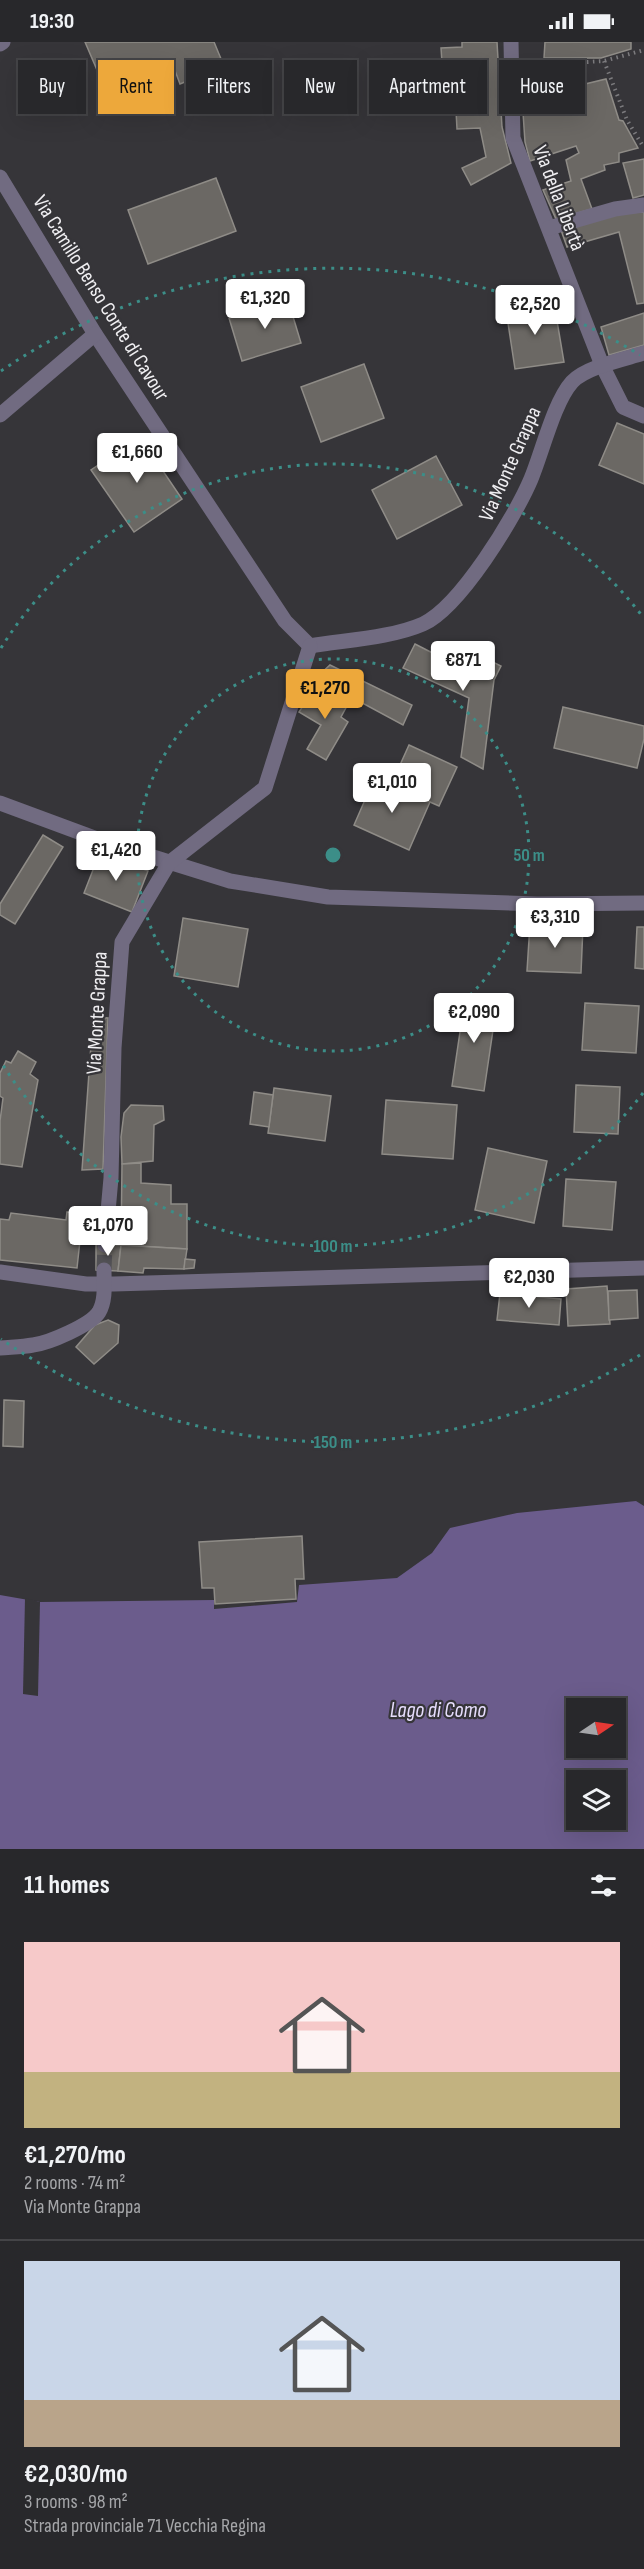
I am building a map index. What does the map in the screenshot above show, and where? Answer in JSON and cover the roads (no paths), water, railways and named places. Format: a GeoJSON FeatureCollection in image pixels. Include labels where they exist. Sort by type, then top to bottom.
{"type":"FeatureCollection","features":[{"type":"Feature","properties":{"kind":"street","name":"Via della Libertà"},"geometry":{"type":"LineString","coordinates":[[511,42],[513,138],[602,365],[623,407],[644,416]]}},
{"type":"Feature","properties":{"kind":"street","name":"Via Camillo Benso Conte di Cavour"},"geometry":{"type":"LineString","coordinates":[[0,177],[94,334],[285,621],[310,646]]}},
{"type":"Feature","properties":{"kind":"street"},"geometry":{"type":"LineString","coordinates":[[549,228],[615,209],[644,205]]}},
{"type":"Feature","properties":{"kind":"street"},"geometry":{"type":"LineString","coordinates":[[0,415],[94,334]]}},
{"type":"Feature","properties":{"kind":"street","name":"Via Monte Grappa"},"geometry":{"type":"LineString","coordinates":[[105,1245],[111,1178],[114,1048],[122,942],[169,863],[265,788],[310,646],[403,631],[425,623],[451,601],[500,540],[530,480],[556,411],[573,382],[602,365],[644,353]]}},
{"type":"Feature","properties":{"kind":"street"},"geometry":{"type":"LineString","coordinates":[[0,803],[169,863],[230,881],[328,897],[537,904],[644,903]]}},
{"type":"Feature","properties":{"kind":"street"},"geometry":{"type":"LineString","coordinates":[[0,1272],[40,1279],[644,1268]]}},
{"type":"Feature","properties":{"kind":"street"},"geometry":{"type":"LineString","coordinates":[[0,1348],[36,1345],[80,1327],[93,1319],[100,1310],[104,1277]]}},
{"type":"Feature","properties":{"kind":"water","name":"Lago di Como"},"geometry":{"type":"Polygon","coordinates":[[[636,1501],[644,1506],[644,1849],[0,1849],[0,1595],[40,1602],[214,1600],[214,1609],[297,1602],[299,1585],[397,1578],[432,1553],[450,1528],[517,1513],[636,1501]]]}},
{"type":"Feature","properties":{"kind":"tunnel"},"geometry":{"type":"LineString","coordinates":[[104,1270],[105,1245]]}}]}
